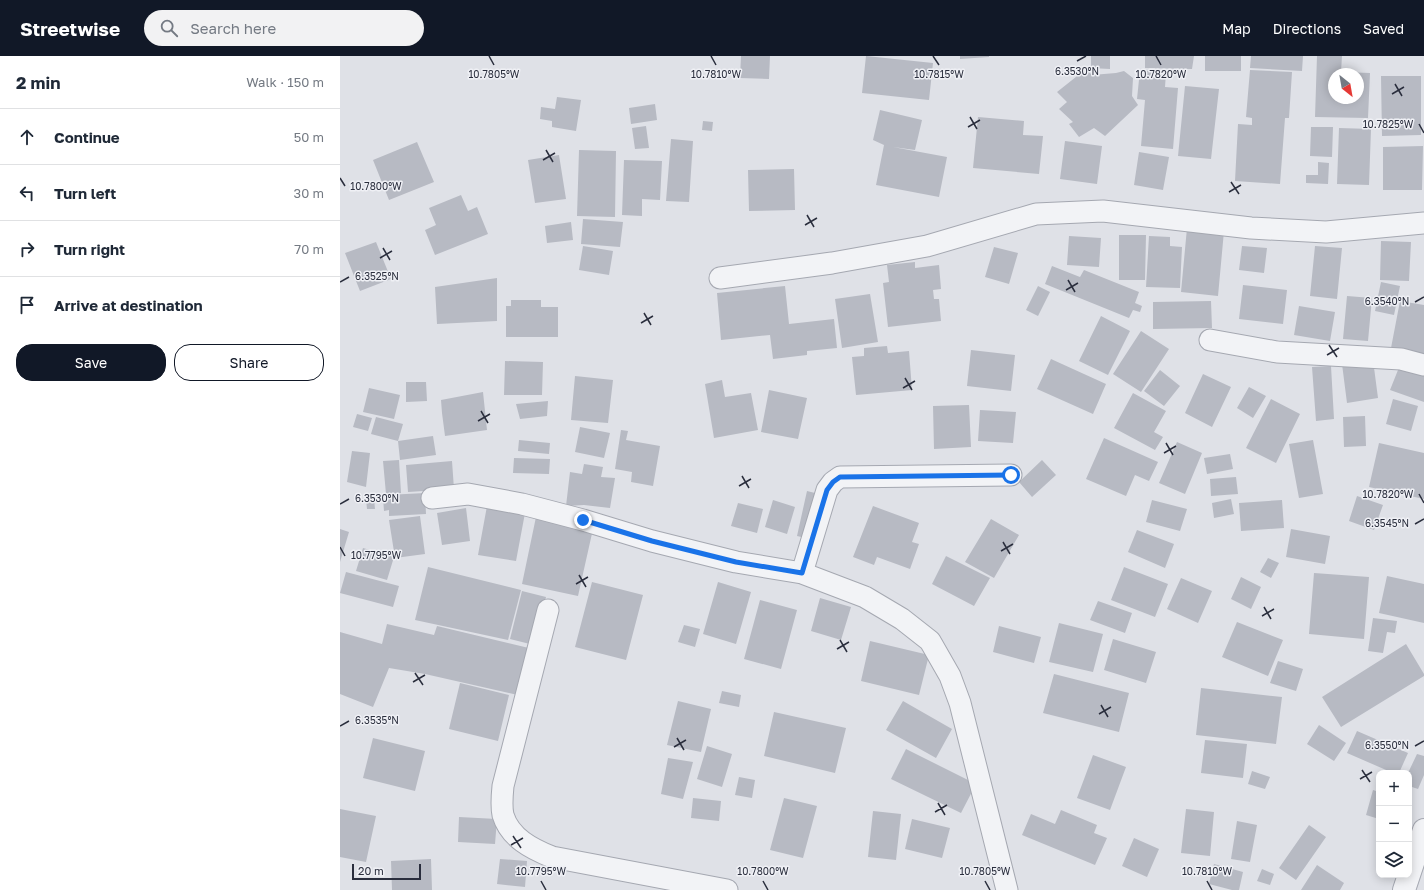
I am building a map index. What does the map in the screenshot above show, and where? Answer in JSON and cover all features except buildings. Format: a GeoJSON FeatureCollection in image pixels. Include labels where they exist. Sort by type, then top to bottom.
{"type":"FeatureCollection","features":[{"type":"Feature","properties":{"kind":"street"},"geometry":{"type":"LineString","coordinates":[[720,278],[832,263],[927,246],[1036,214],[1103,211],[1251,228],[1326,232],[1424,223]]}},
{"type":"Feature","properties":{"kind":"street"},"geometry":{"type":"LineString","coordinates":[[1210,340],[1277,352],[1401,359],[1424,365]]}},
{"type":"Feature","properties":{"kind":"street"},"geometry":{"type":"LineString","coordinates":[[802,573],[827,490],[833,482],[840,477],[1011,475]]}},
{"type":"Feature","properties":{"kind":"street"},"geometry":{"type":"LineString","coordinates":[[432,498],[468,494],[522,504],[583,520],[652,541],[736,562],[802,573],[865,597],[902,619],[930,641],[950,676],[960,703],[1008,890]]}},
{"type":"Feature","properties":{"kind":"street"},"geometry":{"type":"LineString","coordinates":[[548,610],[503,786],[503,814],[514,834],[535,850],[552,857],[727,890]]}},
{"type":"Feature","properties":{"kind":"street"},"geometry":{"type":"LineString","coordinates":[[1404,890],[1424,830]]}},
{"type":"Feature","properties":{"kind":"route"},"geometry":{"type":"LineString","coordinates":[[583,520],[652,541],[736,562],[802,573],[827,490],[833,482],[840,477],[1011,475]]}}]}
